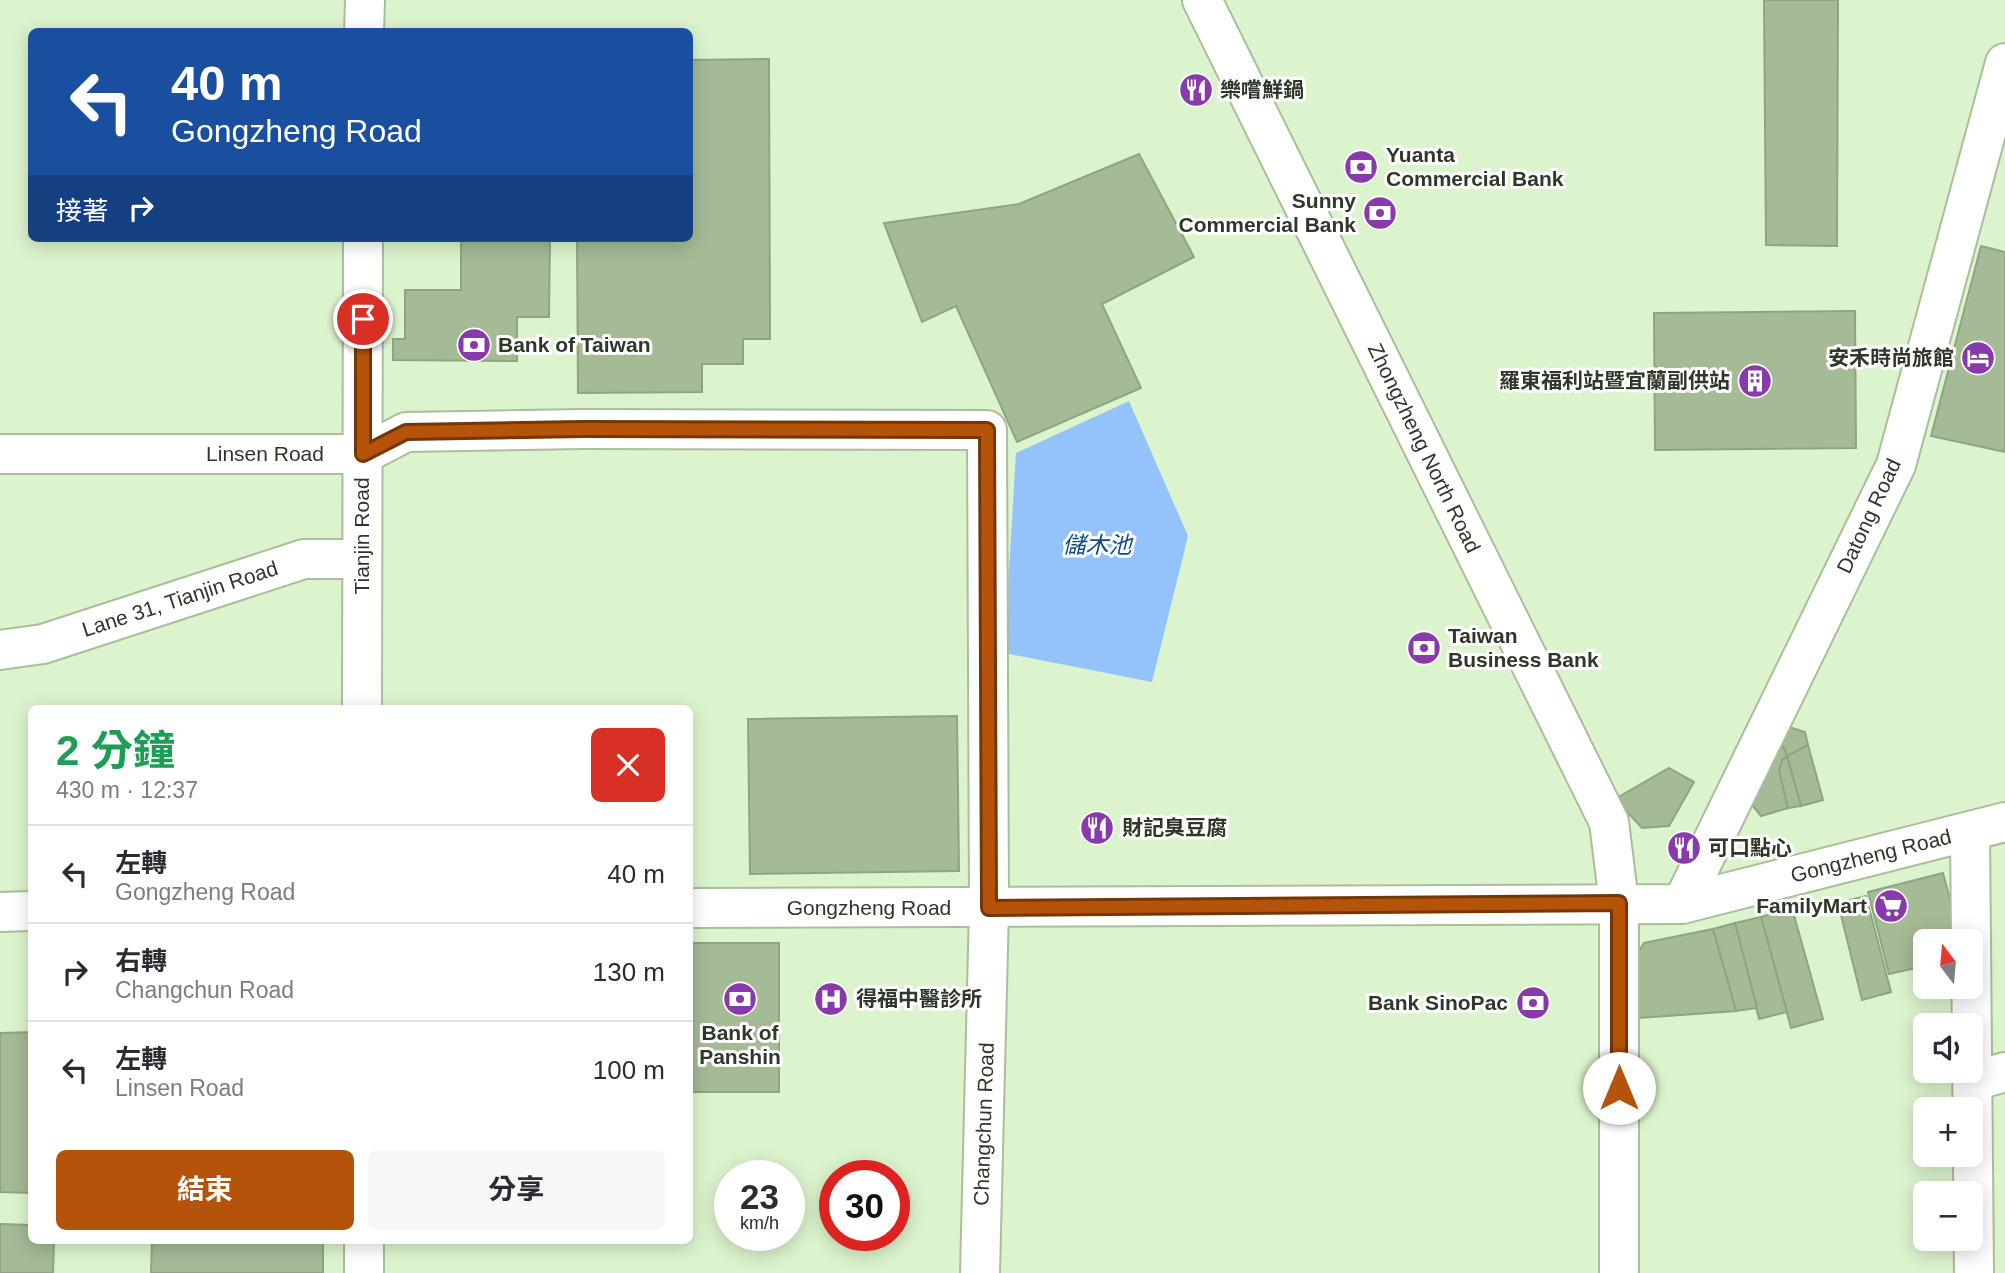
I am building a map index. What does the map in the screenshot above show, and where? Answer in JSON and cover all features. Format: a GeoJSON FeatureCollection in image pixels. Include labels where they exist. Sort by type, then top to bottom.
{"type":"FeatureCollection","features":[{"type":"Feature","properties":{"kind":"street"},"geometry":{"type":"LineString","coordinates":[[364,28],[365,0]]}},
{"type":"Feature","properties":{"kind":"street","name":"Zhongzheng North Road"},"geometry":{"type":"LineString","coordinates":[[1202,0],[1609,822],[1619,903],[1619,1273]]}},
{"type":"Feature","properties":{"kind":"street","name":"Datong Road"},"geometry":{"type":"LineString","coordinates":[[1682,904],[1896,465],[2005,63]]}},
{"type":"Feature","properties":{"kind":"street","name":"Tianjin Road"},"geometry":{"type":"LineString","coordinates":[[362,705],[363,242]]}},
{"type":"Feature","properties":{"kind":"street","name":"Linsen Road"},"geometry":{"type":"LineString","coordinates":[[0,454],[363,454],[406,432],[583,429],[987,430]]}},
{"type":"Feature","properties":{"kind":"street","name":"Changchun Road"},"geometry":{"type":"LineString","coordinates":[[980,1273],[989,908],[987,430]]}},
{"type":"Feature","properties":{"kind":"street","name":"Lane 31, Tianjin Road"},"geometry":{"type":"LineString","coordinates":[[0,650],[43,644],[304,559],[362,559]]}},
{"type":"Feature","properties":{"kind":"street"},"geometry":{"type":"LineString","coordinates":[[1974,1273],[1989,1077],[1988,826]]}},
{"type":"Feature","properties":{"kind":"street","name":"Gongzheng Road"},"geometry":{"type":"LineString","coordinates":[[693,908],[1682,904],[1988,826]]}},
{"type":"Feature","properties":{"kind":"street"},"geometry":{"type":"LineString","coordinates":[[0,912],[28,911]]}},
{"type":"Feature","properties":{"kind":"street"},"geometry":{"type":"LineString","coordinates":[[364,1244],[364,1273]]}},
{"type":"Feature","properties":{"kind":"water","name":"儲木池"},"geometry":{"type":"Polygon","coordinates":[[[1129,401],[1188,536],[1152,682],[1004,653],[1016,453],[1129,401]]]}},
{"type":"Feature","properties":{"kind":"building"},"geometry":{"type":"Polygon","coordinates":[[[1764,0],[1838,0],[1837,246],[1766,245],[1764,0]]]}},
{"type":"Feature","properties":{"kind":"building"},"geometry":{"type":"Polygon","coordinates":[[[769,59],[770,339],[743,339],[743,364],[702,364],[702,392],[578,393],[577,242],[693,242],[693,60],[769,59]]]}},
{"type":"Feature","properties":{"kind":"building"},"geometry":{"type":"Polygon","coordinates":[[[1139,154],[1194,257],[1102,304],[1141,388],[1017,442],[956,306],[922,322],[884,223],[1019,204],[1139,154]]]}},
{"type":"Feature","properties":{"kind":"building"},"geometry":{"type":"Polygon","coordinates":[[[461,242],[550,242],[549,317],[517,317],[517,361],[393,360],[393,339],[405,339],[405,290],[461,290],[461,242]]]}},
{"type":"Feature","properties":{"kind":"building","name":"安禾時尚旅館"},"geometry":{"type":"Polygon","coordinates":[[[1981,246],[2005,252],[2005,452],[1931,436],[1981,246]]]}},
{"type":"Feature","properties":{"kind":"building","name":"羅東福利站暨宜蘭副供站"},"geometry":{"type":"Polygon","coordinates":[[[1855,311],[1856,448],[1655,450],[1654,313],[1855,311]]]}},
{"type":"Feature","properties":{"kind":"building"},"geometry":{"type":"Polygon","coordinates":[[[957,716],[959,871],[750,874],[748,719],[957,716]]]}},
{"type":"Feature","properties":{"kind":"building"},"geometry":{"type":"Polygon","coordinates":[[[1776,723],[1805,732],[1808,745],[1787,757],[1784,748],[1768,742],[1776,723]]]}},
{"type":"Feature","properties":{"kind":"building"},"geometry":{"type":"Polygon","coordinates":[[[1768,742],[1784,748],[1787,757],[1783,759],[1779,770],[1788,808],[1761,816],[1744,795],[1768,742]]]}},
{"type":"Feature","properties":{"kind":"building"},"geometry":{"type":"Polygon","coordinates":[[[1808,745],[1823,800],[1801,806],[1787,756],[1808,745]]]}},
{"type":"Feature","properties":{"kind":"building"},"geometry":{"type":"Polygon","coordinates":[[[1787,757],[1801,806],[1788,808],[1779,770],[1783,759],[1787,757]]]}},
{"type":"Feature","properties":{"kind":"building"},"geometry":{"type":"Polygon","coordinates":[[[1669,768],[1694,782],[1669,826],[1642,828],[1615,799],[1669,768]]]}},
{"type":"Feature","properties":{"kind":"building"},"geometry":{"type":"Polygon","coordinates":[[[1943,873],[1952,907],[1950,929],[1913,929],[1913,969],[1889,974],[1868,892],[1943,873]]]}},
{"type":"Feature","properties":{"kind":"building"},"geometry":{"type":"Polygon","coordinates":[[[1866,896],[1891,992],[1862,1000],[1838,903],[1866,896]]]}},
{"type":"Feature","properties":{"kind":"building"},"geometry":{"type":"Polygon","coordinates":[[[1792,908],[1823,1019],[1791,1028],[1761,917],[1792,908]]]}},
{"type":"Feature","properties":{"kind":"building"},"geometry":{"type":"Polygon","coordinates":[[[1761,917],[1787,1012],[1759,1019],[1735,923],[1761,917]]]}},
{"type":"Feature","properties":{"kind":"building"},"geometry":{"type":"Polygon","coordinates":[[[1735,923],[1757,1008],[1736,1011],[1713,929],[1735,923]]]}},
{"type":"Feature","properties":{"kind":"building"},"geometry":{"type":"Polygon","coordinates":[[[1713,929],[1736,1011],[1639,1018],[1638,1005],[1631,1006],[1631,964],[1644,943],[1713,929]]]}},
{"type":"Feature","properties":{"kind":"building"},"geometry":{"type":"Polygon","coordinates":[[[693,943],[779,943],[779,1092],[693,1092],[693,943]]]}},
{"type":"Feature","properties":{"kind":"building"},"geometry":{"type":"Polygon","coordinates":[[[28,1032],[28,1193],[0,1192],[0,1033],[28,1032]]]}},
{"type":"Feature","properties":{"kind":"building"},"geometry":{"type":"Polygon","coordinates":[[[0,1224],[28,1225],[28,1244],[54,1244],[53,1273],[0,1273],[0,1224]]]}},
{"type":"Feature","properties":{"kind":"building"},"geometry":{"type":"Polygon","coordinates":[[[152,1244],[323,1244],[323,1273],[151,1273],[152,1244]]]}},
{"type":"Feature","properties":{"kind":"place","name":"樂嚐鮮鍋"},"geometry":{"type":"Point","coordinates":[1196,90]}},
{"type":"Feature","properties":{"kind":"place","name":"Yuanta Commercial Bank"},"geometry":{"type":"Point","coordinates":[1361,167]}},
{"type":"Feature","properties":{"kind":"place","name":"Sunny Commercial Bank"},"geometry":{"type":"Point","coordinates":[1380,213]}},
{"type":"Feature","properties":{"kind":"place","name":"Bank of Taiwan"},"geometry":{"type":"Point","coordinates":[474,345]}},
{"type":"Feature","properties":{"kind":"place","name":"安禾時尚旅館"},"geometry":{"type":"Point","coordinates":[1978,358]}},
{"type":"Feature","properties":{"kind":"place","name":"羅東福利站暨宜蘭副供站"},"geometry":{"type":"Point","coordinates":[1755,381]}},
{"type":"Feature","properties":{"kind":"place","name":"Taiwan Business Bank"},"geometry":{"type":"Point","coordinates":[1424,648]}},
{"type":"Feature","properties":{"kind":"place","name":"財記臭豆腐"},"geometry":{"type":"Point","coordinates":[1097,828]}},
{"type":"Feature","properties":{"kind":"place","name":"可口點心"},"geometry":{"type":"Point","coordinates":[1684,848]}},
{"type":"Feature","properties":{"kind":"place","name":"FamilyMart"},"geometry":{"type":"Point","coordinates":[1891,906]}},
{"type":"Feature","properties":{"kind":"place","name":"Bank of Panshin"},"geometry":{"type":"Point","coordinates":[740,999]}},
{"type":"Feature","properties":{"kind":"place","name":"得福中醫診所"},"geometry":{"type":"Point","coordinates":[831,999]}},
{"type":"Feature","properties":{"kind":"place","name":"Bank SinoPac"},"geometry":{"type":"Point","coordinates":[1533,1003]}},
{"type":"Feature","properties":{"kind":"route"},"geometry":{"type":"LineString","coordinates":[[363,319],[363,454],[406,432],[583,429],[987,430],[989,908],[1619,903],[1619,1088]]}}]}
